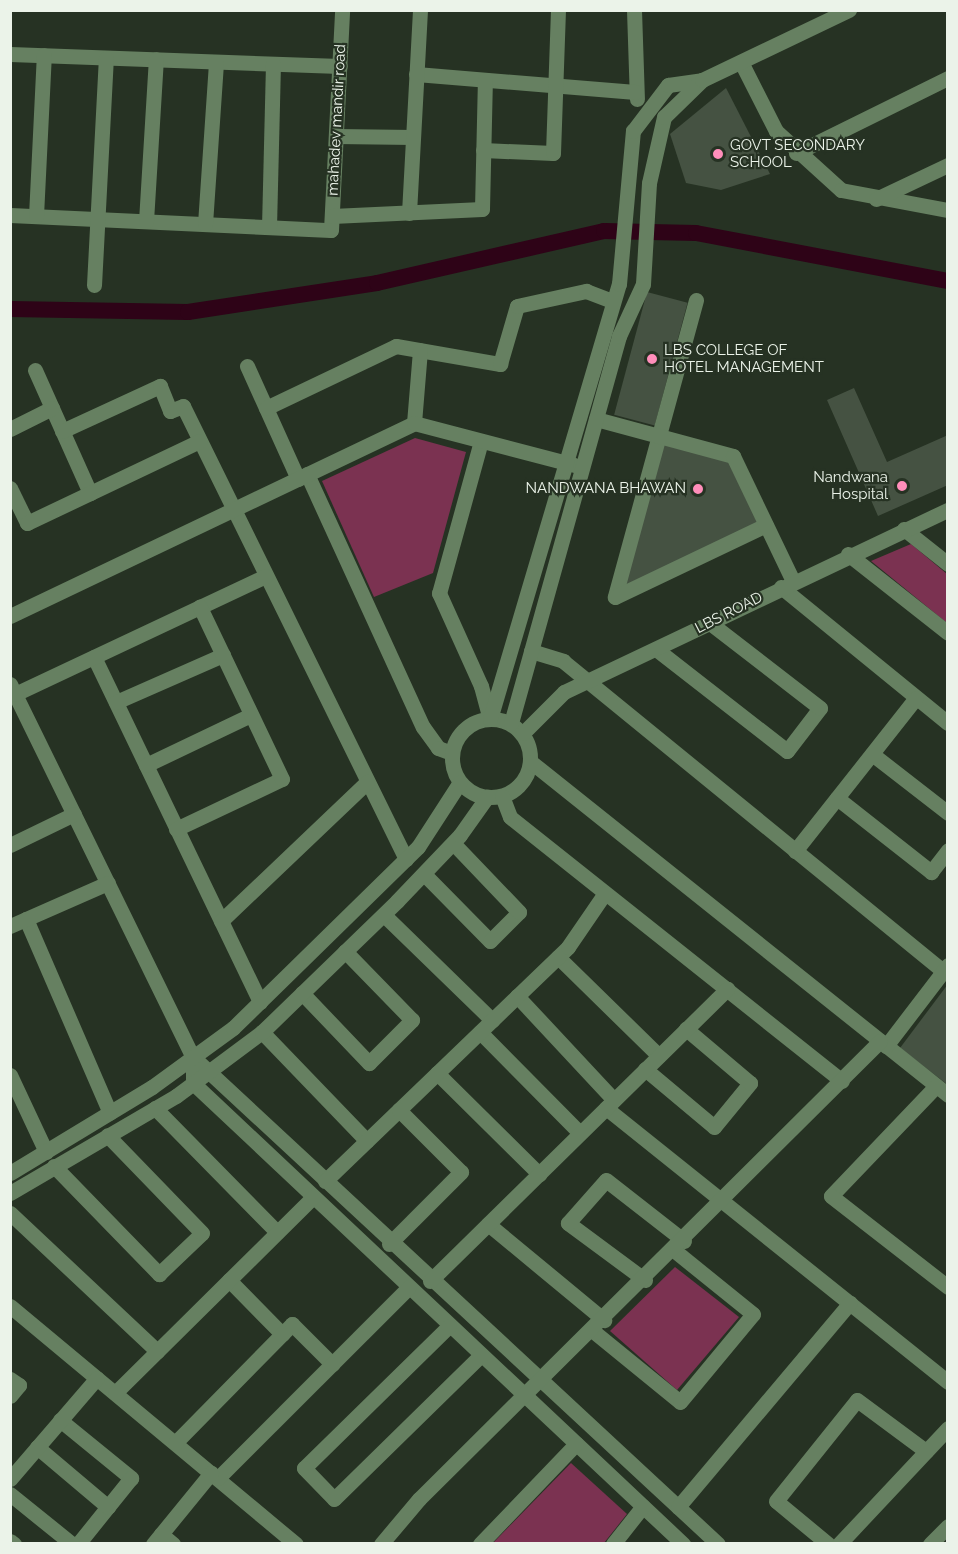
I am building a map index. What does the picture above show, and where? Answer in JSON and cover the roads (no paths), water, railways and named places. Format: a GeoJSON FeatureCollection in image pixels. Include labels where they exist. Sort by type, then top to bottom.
{"type":"FeatureCollection","features":[{"type":"Feature","properties":{"kind":"street","name":"mahadev mandir road"},"geometry":{"type":"LineString","coordinates":[[332,223],[342,10]]}},
{"type":"Feature","properties":{"kind":"street"},"geometry":{"type":"LineString","coordinates":[[409,213],[420,10]]}},
{"type":"Feature","properties":{"kind":"street"},"geometry":{"type":"LineString","coordinates":[[483,150],[553,153],[558,10]]}},
{"type":"Feature","properties":{"kind":"street"},"geometry":{"type":"LineString","coordinates":[[634,10],[634,92],[642,115],[657,132]]}},
{"type":"Feature","properties":{"kind":"street"},"geometry":{"type":"LineString","coordinates":[[490,719],[612,301],[619,284],[625,182],[633,131],[642,115],[668,85],[702,80],[849,10]]}},
{"type":"Feature","properties":{"kind":"street"},"geometry":{"type":"LineString","coordinates":[[10,54],[340,66]]}},
{"type":"Feature","properties":{"kind":"street"},"geometry":{"type":"LineString","coordinates":[[36,216],[44,56]]}},
{"type":"Feature","properties":{"kind":"street"},"geometry":{"type":"LineString","coordinates":[[94,285],[106,58]]}},
{"type":"Feature","properties":{"kind":"street"},"geometry":{"type":"LineString","coordinates":[[146,221],[156,59]]}},
{"type":"Feature","properties":{"kind":"street"},"geometry":{"type":"LineString","coordinates":[[205,224],[216,62]]}},
{"type":"Feature","properties":{"kind":"street"},"geometry":{"type":"LineString","coordinates":[[741,62],[776,131],[796,153],[841,190],[876,199],[948,210]]}},
{"type":"Feature","properties":{"kind":"street"},"geometry":{"type":"LineString","coordinates":[[269,227],[273,64]]}},
{"type":"Feature","properties":{"kind":"street"},"geometry":{"type":"LineString","coordinates":[[416,74],[634,92]]}},
{"type":"Feature","properties":{"kind":"street"},"geometry":{"type":"LineString","coordinates":[[796,153],[948,78]]}},
{"type":"Feature","properties":{"kind":"street"},"geometry":{"type":"LineString","coordinates":[[10,215],[269,227],[332,223],[409,213],[482,209],[485,80]]}},
{"type":"Feature","properties":{"kind":"street"},"geometry":{"type":"LineString","coordinates":[[702,80],[664,117],[657,132],[649,183],[644,284],[619,336],[531,651],[517,728],[531,762],[942,1091],[831,1196],[948,1287]]}},
{"type":"Feature","properties":{"kind":"street"},"geometry":{"type":"LineString","coordinates":[[336,136],[413,137]]}},
{"type":"Feature","properties":{"kind":"street"},"geometry":{"type":"LineString","coordinates":[[876,199],[948,165]]}},
{"type":"Feature","properties":{"kind":"street"},"geometry":{"type":"LineString","coordinates":[[266,408],[396,346],[500,364],[517,306],[586,291],[612,301]]}},
{"type":"Feature","properties":{"kind":"street"},"geometry":{"type":"LineString","coordinates":[[696,300],[662,436],[615,597],[766,525]]}},
{"type":"Feature","properties":{"kind":"street"},"geometry":{"type":"LineString","coordinates":[[414,423],[420,350]]}},
{"type":"Feature","properties":{"kind":"street"},"geometry":{"type":"LineString","coordinates":[[247,366],[266,408],[303,476],[423,727],[438,748],[452,753]]}},
{"type":"Feature","properties":{"kind":"street"},"geometry":{"type":"LineString","coordinates":[[35,370],[90,493]]}},
{"type":"Feature","properties":{"kind":"street"},"geometry":{"type":"LineString","coordinates":[[62,431],[160,386],[170,411],[183,406],[406,859]]}},
{"type":"Feature","properties":{"kind":"street"},"geometry":{"type":"LineString","coordinates":[[10,429],[52,408]]}},
{"type":"Feature","properties":{"kind":"street"},"geometry":{"type":"LineString","coordinates":[[596,418],[733,456],[766,525],[787,584],[916,698],[948,723]]}},
{"type":"Feature","properties":{"kind":"street"},"geometry":{"type":"LineString","coordinates":[[10,616],[414,423],[583,466]]}},
{"type":"Feature","properties":{"kind":"street"},"geometry":{"type":"LineString","coordinates":[[10,488],[27,523],[200,441]]}},
{"type":"Feature","properties":{"kind":"street"},"geometry":{"type":"LineString","coordinates":[[481,441],[439,593],[481,686],[490,719]]}},
{"type":"Feature","properties":{"kind":"street","name":"LBS ROAD"},"geometry":{"type":"LineString","coordinates":[[517,728],[564,692],[589,683],[848,554],[948,510]]}},
{"type":"Feature","properties":{"kind":"street"},"geometry":{"type":"LineString","coordinates":[[904,529],[948,564]]}},
{"type":"Feature","properties":{"kind":"street"},"geometry":{"type":"LineString","coordinates":[[848,554],[948,633]]}},
{"type":"Feature","properties":{"kind":"street"},"geometry":{"type":"LineString","coordinates":[[266,576],[94,657],[13,689],[193,1057],[389,1244],[718,1544]]}},
{"type":"Feature","properties":{"kind":"street"},"geometry":{"type":"LineString","coordinates":[[176,829],[282,778],[200,607]]}},
{"type":"Feature","properties":{"kind":"street"},"geometry":{"type":"LineString","coordinates":[[656,649],[787,751],[820,708],[710,623]]}},
{"type":"Feature","properties":{"kind":"street"},"geometry":{"type":"LineString","coordinates":[[381,1544],[524,1397],[680,1246],[842,1081],[883,1044],[945,968],[795,851],[563,661],[531,651]]}},
{"type":"Feature","properties":{"kind":"street"},"geometry":{"type":"LineString","coordinates":[[116,702],[223,655]]}},
{"type":"Feature","properties":{"kind":"street"},"geometry":{"type":"LineString","coordinates":[[94,657],[260,1002]]}},
{"type":"Feature","properties":{"kind":"street"},"geometry":{"type":"LineString","coordinates":[[795,851],[916,698]]}},
{"type":"Feature","properties":{"kind":"street"},"geometry":{"type":"LineString","coordinates":[[146,765],[251,716]]}},
{"type":"Feature","properties":{"kind":"street"},"geometry":{"type":"LineString","coordinates":[[10,1173],[110,1113],[193,1057],[260,1002],[406,859],[440,819],[460,782],[452,753],[467,726],[490,719],[517,728]]}},
{"type":"Feature","properties":{"kind":"street"},"geometry":{"type":"LineString","coordinates":[[872,754],[948,813]]}},
{"type":"Feature","properties":{"kind":"street"},"geometry":{"type":"LineString","coordinates":[[10,1193],[155,1108],[262,1032],[384,915],[494,797],[516,789],[531,762]]}},
{"type":"Feature","properties":{"kind":"street"},"geometry":{"type":"LineString","coordinates":[[221,921],[368,782]]}},
{"type":"Feature","properties":{"kind":"street"},"geometry":{"type":"LineString","coordinates":[[460,782],[494,797],[510,817],[842,1081]]}},
{"type":"Feature","properties":{"kind":"street"},"geometry":{"type":"LineString","coordinates":[[837,798],[931,872],[948,850]]}},
{"type":"Feature","properties":{"kind":"street"},"geometry":{"type":"LineString","coordinates":[[10,845],[74,814]]}},
{"type":"Feature","properties":{"kind":"street"},"geometry":{"type":"LineString","coordinates":[[424,874],[490,941],[519,912],[453,843]]}},
{"type":"Feature","properties":{"kind":"street"},"geometry":{"type":"LineString","coordinates":[[10,926],[108,882]]}},
{"type":"Feature","properties":{"kind":"street"},"geometry":{"type":"LineString","coordinates":[[325,1181],[558,957],[605,893]]}},
{"type":"Feature","properties":{"kind":"street"},"geometry":{"type":"LineString","coordinates":[[384,915],[492,1020]]}},
{"type":"Feature","properties":{"kind":"street"},"geometry":{"type":"LineString","coordinates":[[26,919],[110,1113]]}},
{"type":"Feature","properties":{"kind":"street"},"geometry":{"type":"LineString","coordinates":[[302,993],[369,1062],[412,1020],[345,951]]}},
{"type":"Feature","properties":{"kind":"street"},"geometry":{"type":"LineString","coordinates":[[558,957],[659,1056]]}},
{"type":"Feature","properties":{"kind":"street"},"geometry":{"type":"LineString","coordinates":[[430,1281],[727,989]]}},
{"type":"Feature","properties":{"kind":"street"},"geometry":{"type":"LineString","coordinates":[[517,996],[610,1104],[724,1201],[948,1382]]}},
{"type":"Feature","properties":{"kind":"street"},"geometry":{"type":"LineString","coordinates":[[645,1069],[714,1127],[750,1083],[686,1029]]}},
{"type":"Feature","properties":{"kind":"street"},"geometry":{"type":"LineString","coordinates":[[262,1032],[367,1141]]}},
{"type":"Feature","properties":{"kind":"street"},"geometry":{"type":"LineString","coordinates":[[480,1032],[580,1133]]}},
{"type":"Feature","properties":{"kind":"street"},"geometry":{"type":"LineString","coordinates":[[193,1057],[193,1083],[524,1397],[683,1544]]}},
{"type":"Feature","properties":{"kind":"street"},"geometry":{"type":"LineString","coordinates":[[437,1073],[539,1174]]}},
{"type":"Feature","properties":{"kind":"street"},"geometry":{"type":"LineString","coordinates":[[11,1077],[46,1152]]}},
{"type":"Feature","properties":{"kind":"street"},"geometry":{"type":"LineString","coordinates":[[155,1108],[278,1232]]}},
{"type":"Feature","properties":{"kind":"street"},"geometry":{"type":"LineString","coordinates":[[389,1244],[461,1172],[399,1110]]}},
{"type":"Feature","properties":{"kind":"street"},"geometry":{"type":"LineString","coordinates":[[54,1166],[159,1274],[202,1233],[107,1135]]}},
{"type":"Feature","properties":{"kind":"street"},"geometry":{"type":"LineString","coordinates":[[593,1331],[680,1402],[753,1314],[606,1180],[568,1223],[645,1280]]}},
{"type":"Feature","properties":{"kind":"street"},"geometry":{"type":"LineString","coordinates":[[115,1393],[313,1197]]}},
{"type":"Feature","properties":{"kind":"street"},"geometry":{"type":"LineString","coordinates":[[10,1213],[157,1351]]}},
{"type":"Feature","properties":{"kind":"street"},"geometry":{"type":"LineString","coordinates":[[488,1224],[604,1320]]}},
{"type":"Feature","properties":{"kind":"street"},"geometry":{"type":"LineString","coordinates":[[229,1280],[282,1334]]}},
{"type":"Feature","properties":{"kind":"street"},"geometry":{"type":"LineString","coordinates":[[163,1540],[214,1476],[409,1287]]}},
{"type":"Feature","properties":{"kind":"street"},"geometry":{"type":"LineString","coordinates":[[678,1507],[850,1303]]}},
{"type":"Feature","properties":{"kind":"street"},"geometry":{"type":"LineString","coordinates":[[10,1306],[296,1544]]}},
{"type":"Feature","properties":{"kind":"street"},"geometry":{"type":"LineString","coordinates":[[175,1443],[292,1324],[332,1364]]}},
{"type":"Feature","properties":{"kind":"street"},"geometry":{"type":"LineString","coordinates":[[449,1326],[304,1468],[334,1499],[481,1355]]}},
{"type":"Feature","properties":{"kind":"street"},"geometry":{"type":"LineString","coordinates":[[10,1378],[19,1385],[10,1396]]}},
{"type":"Feature","properties":{"kind":"street"},"geometry":{"type":"LineString","coordinates":[[10,1479],[97,1378]]}},
{"type":"Feature","properties":{"kind":"street"},"geometry":{"type":"LineString","coordinates":[[828,1544],[776,1501],[857,1400],[926,1451]]}},
{"type":"Feature","properties":{"kind":"street"},"geometry":{"type":"LineString","coordinates":[[60,1420],[131,1478],[78,1544]]}},
{"type":"Feature","properties":{"kind":"street"},"geometry":{"type":"LineString","coordinates":[[839,1544],[948,1428]]}},
{"type":"Feature","properties":{"kind":"street"},"geometry":{"type":"LineString","coordinates":[[480,1544],[576,1444]]}},
{"type":"Feature","properties":{"kind":"street"},"geometry":{"type":"LineString","coordinates":[[37,1448],[108,1507]]}},
{"type":"Feature","properties":{"kind":"street"},"geometry":{"type":"LineString","coordinates":[[10,1494],[72,1544]]}},
{"type":"Feature","properties":{"kind":"street"},"geometry":{"type":"LineString","coordinates":[[613,1544],[643,1506]]}},
{"type":"Feature","properties":{"kind":"street"},"geometry":{"type":"LineString","coordinates":[[930,1544],[948,1526]]}},
{"type":"Feature","properties":{"kind":"street"},"geometry":{"type":"LineString","coordinates":[[10,1541],[14,1544]]}},
{"type":"Feature","properties":{"kind":"waterway"},"geometry":{"type":"LineString","coordinates":[[10,309],[188,312],[377,283],[604,231],[696,233],[948,281]]}},
{"type":"Feature","properties":{"kind":"place","name":"GOVT SECONDARY SCHOOL"},"geometry":{"type":"Point","coordinates":[718,154]}},
{"type":"Feature","properties":{"kind":"place","name":"LBS COLLEGE OF HOTEL MANAGEMENT"},"geometry":{"type":"Point","coordinates":[652,359]}},
{"type":"Feature","properties":{"kind":"place","name":"Nandwana Hospital"},"geometry":{"type":"Point","coordinates":[902,486]}},
{"type":"Feature","properties":{"kind":"place","name":"NANDWANA BHAWAN"},"geometry":{"type":"Point","coordinates":[698,489]}}]}
